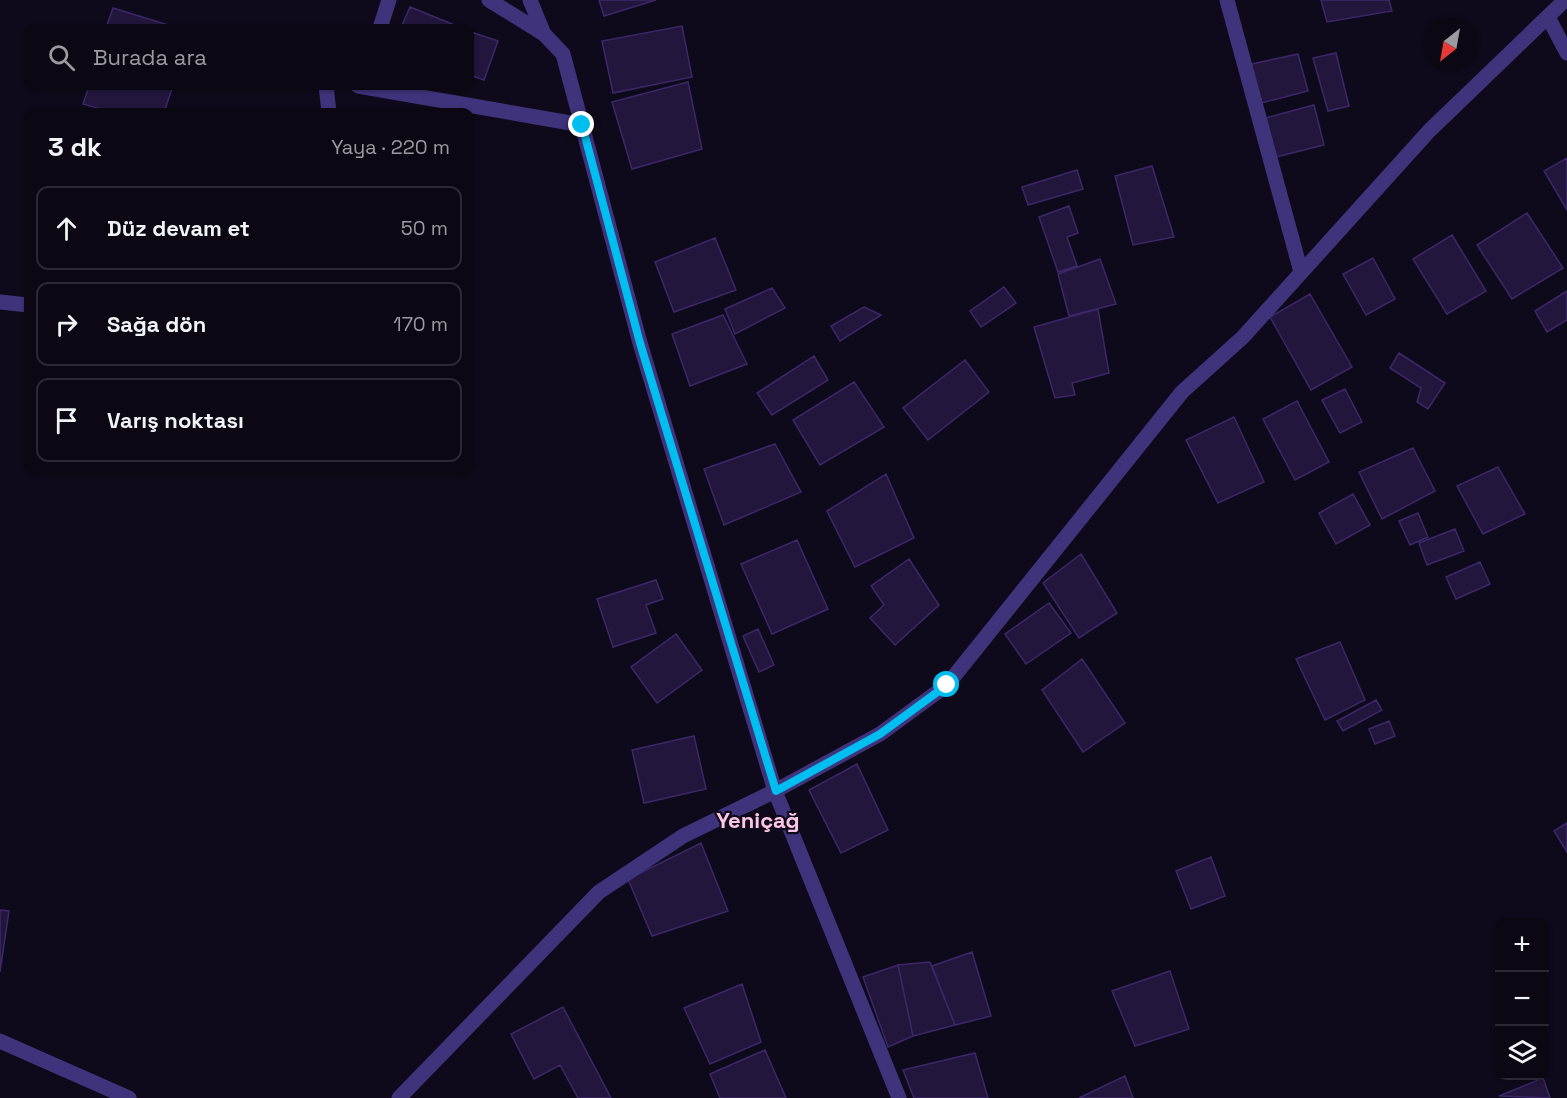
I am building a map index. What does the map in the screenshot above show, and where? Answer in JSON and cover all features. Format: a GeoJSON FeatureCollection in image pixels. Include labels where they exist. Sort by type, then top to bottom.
{"type":"FeatureCollection","features":[{"type":"Feature","properties":{"kind":"street"},"geometry":{"type":"LineString","coordinates":[[381,24],[389,0]]}},
{"type":"Feature","properties":{"kind":"street"},"geometry":{"type":"LineString","coordinates":[[489,0],[544,34],[563,54],[640,343],[776,791],[898,1098]]}},
{"type":"Feature","properties":{"kind":"street"},"geometry":{"type":"LineString","coordinates":[[530,0],[544,34]]}},
{"type":"Feature","properties":{"kind":"street"},"geometry":{"type":"LineString","coordinates":[[1227,0],[1301,272]]}},
{"type":"Feature","properties":{"kind":"street"},"geometry":{"type":"LineString","coordinates":[[399,1098],[599,892],[683,836],[776,791],[880,734],[947,685],[1182,392],[1243,337],[1429,130],[1566,0]]}},
{"type":"Feature","properties":{"kind":"street"},"geometry":{"type":"LineString","coordinates":[[1548,17],[1567,53]]}},
{"type":"Feature","properties":{"kind":"street"},"geometry":{"type":"LineString","coordinates":[[326,90],[329,108]]}},
{"type":"Feature","properties":{"kind":"street"},"geometry":{"type":"LineString","coordinates":[[383,90],[582,125]]}},
{"type":"Feature","properties":{"kind":"street"},"geometry":{"type":"LineString","coordinates":[[0,302],[24,305]]}},
{"type":"Feature","properties":{"kind":"street"},"geometry":{"type":"LineString","coordinates":[[0,1041],[129,1098]]}},
{"type":"Feature","properties":{"kind":"building"},"geometry":{"type":"Polygon","coordinates":[[[599,0],[656,0],[604,16],[599,0]]]}},
{"type":"Feature","properties":{"kind":"building"},"geometry":{"type":"Polygon","coordinates":[[[1321,0],[1389,0],[1392,11],[1327,22],[1321,0]]]}},
{"type":"Feature","properties":{"kind":"building"},"geometry":{"type":"Polygon","coordinates":[[[410,7],[452,24],[403,24],[410,7]]]}},
{"type":"Feature","properties":{"kind":"building"},"geometry":{"type":"Polygon","coordinates":[[[113,8],[165,24],[107,24],[113,8]]]}},
{"type":"Feature","properties":{"kind":"building"},"geometry":{"type":"Polygon","coordinates":[[[682,26],[692,77],[613,93],[602,41],[682,26]]]}},
{"type":"Feature","properties":{"kind":"building"},"geometry":{"type":"Polygon","coordinates":[[[474,33],[498,41],[484,80],[474,76],[474,33]]]}},
{"type":"Feature","properties":{"kind":"building"},"geometry":{"type":"Polygon","coordinates":[[[1336,53],[1349,106],[1328,111],[1313,58],[1336,53]]]}},
{"type":"Feature","properties":{"kind":"building"},"geometry":{"type":"Polygon","coordinates":[[[1298,54],[1308,91],[1257,104],[1247,65],[1298,54]]]}},
{"type":"Feature","properties":{"kind":"building"},"geometry":{"type":"Polygon","coordinates":[[[688,82],[702,149],[632,169],[612,102],[688,82]]]}},
{"type":"Feature","properties":{"kind":"building"},"geometry":{"type":"Polygon","coordinates":[[[88,90],[172,90],[165,108],[98,108],[83,104],[88,90]]]}},
{"type":"Feature","properties":{"kind":"building"},"geometry":{"type":"Polygon","coordinates":[[[1314,105],[1324,145],[1272,158],[1262,119],[1314,105]]]}},
{"type":"Feature","properties":{"kind":"building"},"geometry":{"type":"Polygon","coordinates":[[[1567,158],[1567,210],[1544,171],[1567,158]]]}},
{"type":"Feature","properties":{"kind":"building"},"geometry":{"type":"Polygon","coordinates":[[[1152,166],[1174,237],[1133,245],[1115,176],[1152,166]]]}},
{"type":"Feature","properties":{"kind":"building"},"geometry":{"type":"Polygon","coordinates":[[[1077,170],[1083,189],[1028,205],[1022,187],[1077,170]]]}},
{"type":"Feature","properties":{"kind":"building"},"geometry":{"type":"Polygon","coordinates":[[[1069,206],[1078,233],[1067,237],[1077,266],[1058,272],[1039,217],[1069,206]]]}},
{"type":"Feature","properties":{"kind":"building"},"geometry":{"type":"Polygon","coordinates":[[[1527,213],[1563,268],[1512,299],[1477,245],[1527,213]]]}},
{"type":"Feature","properties":{"kind":"building"},"geometry":{"type":"Polygon","coordinates":[[[1452,235],[1486,291],[1447,314],[1413,259],[1452,235]]]}},
{"type":"Feature","properties":{"kind":"building"},"geometry":{"type":"Polygon","coordinates":[[[715,238],[736,290],[674,312],[655,262],[715,238]]]}},
{"type":"Feature","properties":{"kind":"building"},"geometry":{"type":"Polygon","coordinates":[[[1373,258],[1395,299],[1366,315],[1343,274],[1373,258]]]}},
{"type":"Feature","properties":{"kind":"building"},"geometry":{"type":"Polygon","coordinates":[[[1100,259],[1116,304],[1069,316],[1058,274],[1100,259]]]}},
{"type":"Feature","properties":{"kind":"building"},"geometry":{"type":"Polygon","coordinates":[[[1004,287],[1016,303],[981,327],[970,311],[1004,287]]]}},
{"type":"Feature","properties":{"kind":"building"},"geometry":{"type":"Polygon","coordinates":[[[772,288],[785,308],[735,334],[725,309],[772,288]]]}},
{"type":"Feature","properties":{"kind":"building"},"geometry":{"type":"Polygon","coordinates":[[[1567,291],[1567,320],[1547,332],[1535,311],[1567,291]]]}},
{"type":"Feature","properties":{"kind":"building"},"geometry":{"type":"Polygon","coordinates":[[[1310,294],[1352,367],[1311,390],[1270,317],[1310,294]]]}},
{"type":"Feature","properties":{"kind":"building"},"geometry":{"type":"Polygon","coordinates":[[[864,307],[881,315],[840,341],[831,326],[864,307]]]}},
{"type":"Feature","properties":{"kind":"building"},"geometry":{"type":"Polygon","coordinates":[[[1098,309],[1109,373],[1072,383],[1075,395],[1055,398],[1034,327],[1098,309]]]}},
{"type":"Feature","properties":{"kind":"building"},"geometry":{"type":"Polygon","coordinates":[[[723,315],[747,364],[690,386],[672,334],[723,315]]]}},
{"type":"Feature","properties":{"kind":"building"},"geometry":{"type":"Polygon","coordinates":[[[1399,353],[1445,383],[1428,409],[1417,402],[1421,388],[1390,368],[1399,353]]]}},
{"type":"Feature","properties":{"kind":"building"},"geometry":{"type":"Polygon","coordinates":[[[814,356],[828,380],[772,415],[757,393],[814,356]]]}},
{"type":"Feature","properties":{"kind":"building"},"geometry":{"type":"Polygon","coordinates":[[[965,360],[989,392],[928,440],[903,408],[965,360]]]}},
{"type":"Feature","properties":{"kind":"building"},"geometry":{"type":"Polygon","coordinates":[[[854,382],[884,427],[820,465],[793,420],[854,382]]]}},
{"type":"Feature","properties":{"kind":"building"},"geometry":{"type":"Polygon","coordinates":[[[1345,389],[1362,422],[1340,433],[1322,400],[1345,389]]]}},
{"type":"Feature","properties":{"kind":"building"},"geometry":{"type":"Polygon","coordinates":[[[1297,401],[1329,462],[1295,480],[1263,419],[1297,401]]]}},
{"type":"Feature","properties":{"kind":"building"},"geometry":{"type":"Polygon","coordinates":[[[1234,417],[1264,482],[1218,503],[1186,440],[1234,417]]]}},
{"type":"Feature","properties":{"kind":"building"},"geometry":{"type":"Polygon","coordinates":[[[775,444],[801,492],[724,525],[704,469],[775,444]]]}},
{"type":"Feature","properties":{"kind":"building"},"geometry":{"type":"Polygon","coordinates":[[[1413,448],[1435,491],[1382,519],[1359,472],[1413,448]]]}},
{"type":"Feature","properties":{"kind":"building"},"geometry":{"type":"Polygon","coordinates":[[[1498,467],[1525,514],[1483,534],[1457,486],[1498,467]]]}},
{"type":"Feature","properties":{"kind":"building"},"geometry":{"type":"Polygon","coordinates":[[[886,474],[914,538],[855,567],[827,511],[886,474]]]}},
{"type":"Feature","properties":{"kind":"building"},"geometry":{"type":"Polygon","coordinates":[[[1353,494],[1370,525],[1336,544],[1319,513],[1353,494]]]}},
{"type":"Feature","properties":{"kind":"building"},"geometry":{"type":"Polygon","coordinates":[[[1418,513],[1428,537],[1410,545],[1399,521],[1418,513]]]}},
{"type":"Feature","properties":{"kind":"building"},"geometry":{"type":"Polygon","coordinates":[[[1455,529],[1464,551],[1427,565],[1419,543],[1455,529]]]}},
{"type":"Feature","properties":{"kind":"building"},"geometry":{"type":"Polygon","coordinates":[[[797,540],[828,609],[772,634],[741,564],[797,540]]]}},
{"type":"Feature","properties":{"kind":"building"},"geometry":{"type":"Polygon","coordinates":[[[1081,554],[1117,613],[1079,638],[1043,583],[1081,554]]]}},
{"type":"Feature","properties":{"kind":"building"},"geometry":{"type":"Polygon","coordinates":[[[909,559],[939,605],[895,645],[870,618],[884,605],[871,586],[909,559]]]}},
{"type":"Feature","properties":{"kind":"building"},"geometry":{"type":"Polygon","coordinates":[[[1480,562],[1490,584],[1456,599],[1446,577],[1480,562]]]}},
{"type":"Feature","properties":{"kind":"building"},"geometry":{"type":"Polygon","coordinates":[[[656,580],[663,599],[646,605],[656,633],[613,647],[597,599],[656,580]]]}},
{"type":"Feature","properties":{"kind":"building"},"geometry":{"type":"Polygon","coordinates":[[[1049,603],[1071,633],[1026,664],[1005,634],[1049,603]]]}},
{"type":"Feature","properties":{"kind":"building"},"geometry":{"type":"Polygon","coordinates":[[[758,629],[774,665],[759,672],[743,636],[758,629]]]}},
{"type":"Feature","properties":{"kind":"building"},"geometry":{"type":"Polygon","coordinates":[[[676,634],[702,670],[657,703],[631,667],[676,634]]]}},
{"type":"Feature","properties":{"kind":"building"},"geometry":{"type":"Polygon","coordinates":[[[1340,642],[1365,700],[1325,720],[1296,659],[1340,642]]]}},
{"type":"Feature","properties":{"kind":"building"},"geometry":{"type":"Polygon","coordinates":[[[1082,659],[1125,723],[1083,752],[1042,690],[1082,659]]]}},
{"type":"Feature","properties":{"kind":"building"},"geometry":{"type":"Polygon","coordinates":[[[1376,700],[1382,710],[1343,731],[1337,721],[1376,700]]]}},
{"type":"Feature","properties":{"kind":"building"},"geometry":{"type":"Polygon","coordinates":[[[1389,721],[1395,736],[1375,744],[1369,729],[1389,721]]]}},
{"type":"Feature","properties":{"kind":"building"},"geometry":{"type":"Polygon","coordinates":[[[694,736],[706,789],[644,803],[632,750],[694,736]]]}},
{"type":"Feature","properties":{"kind":"building"},"geometry":{"type":"Polygon","coordinates":[[[857,764],[888,830],[841,853],[809,790],[857,764]]]}},
{"type":"Feature","properties":{"kind":"building"},"geometry":{"type":"Polygon","coordinates":[[[1567,823],[1567,852],[1554,831],[1567,823]]]}},
{"type":"Feature","properties":{"kind":"building"},"geometry":{"type":"Polygon","coordinates":[[[701,843],[728,911],[652,936],[628,879],[701,843]]]}},
{"type":"Feature","properties":{"kind":"building"},"geometry":{"type":"Polygon","coordinates":[[[1211,857],[1225,896],[1191,909],[1176,871],[1211,857]]]}},
{"type":"Feature","properties":{"kind":"building"},"geometry":{"type":"Polygon","coordinates":[[[0,910],[9,911],[0,972],[0,910]]]}},
{"type":"Feature","properties":{"kind":"building"},"geometry":{"type":"Polygon","coordinates":[[[972,952],[991,1016],[955,1025],[932,966],[972,952]]]}},
{"type":"Feature","properties":{"kind":"building"},"geometry":{"type":"Polygon","coordinates":[[[930,962],[955,1025],[913,1036],[898,965],[930,962]]]}},
{"type":"Feature","properties":{"kind":"building"},"geometry":{"type":"Polygon","coordinates":[[[898,965],[913,1036],[888,1047],[863,977],[898,965]]]}},
{"type":"Feature","properties":{"kind":"building"},"geometry":{"type":"Polygon","coordinates":[[[1170,971],[1189,1029],[1135,1046],[1112,991],[1170,971]]]}},
{"type":"Feature","properties":{"kind":"building"},"geometry":{"type":"Polygon","coordinates":[[[742,984],[761,1042],[710,1064],[684,1008],[742,984]]]}},
{"type":"Feature","properties":{"kind":"building"},"geometry":{"type":"Polygon","coordinates":[[[563,1007],[611,1098],[578,1098],[560,1065],[534,1079],[511,1034],[563,1007]]]}},
{"type":"Feature","properties":{"kind":"building"},"geometry":{"type":"Polygon","coordinates":[[[765,1050],[786,1098],[720,1098],[710,1074],[765,1050]]]}},
{"type":"Feature","properties":{"kind":"building"},"geometry":{"type":"Polygon","coordinates":[[[975,1053],[988,1098],[914,1098],[903,1070],[975,1053]]]}},
{"type":"Feature","properties":{"kind":"building"},"geometry":{"type":"Polygon","coordinates":[[[1125,1076],[1133,1098],[1079,1098],[1125,1076]]]}},
{"type":"Feature","properties":{"kind":"building"},"geometry":{"type":"Polygon","coordinates":[[[1538,1080],[1544,1080],[1550,1098],[1499,1096],[1538,1080]]]}},
{"type":"Feature","properties":{"kind":"district","name":"Yeniçağ"},"geometry":{"type":"Point","coordinates":[758,820]}},
{"type":"Feature","properties":{"kind":"route"},"geometry":{"type":"LineString","coordinates":[[582,125],[640,343],[776,791],[880,734],[947,685]]}}]}
